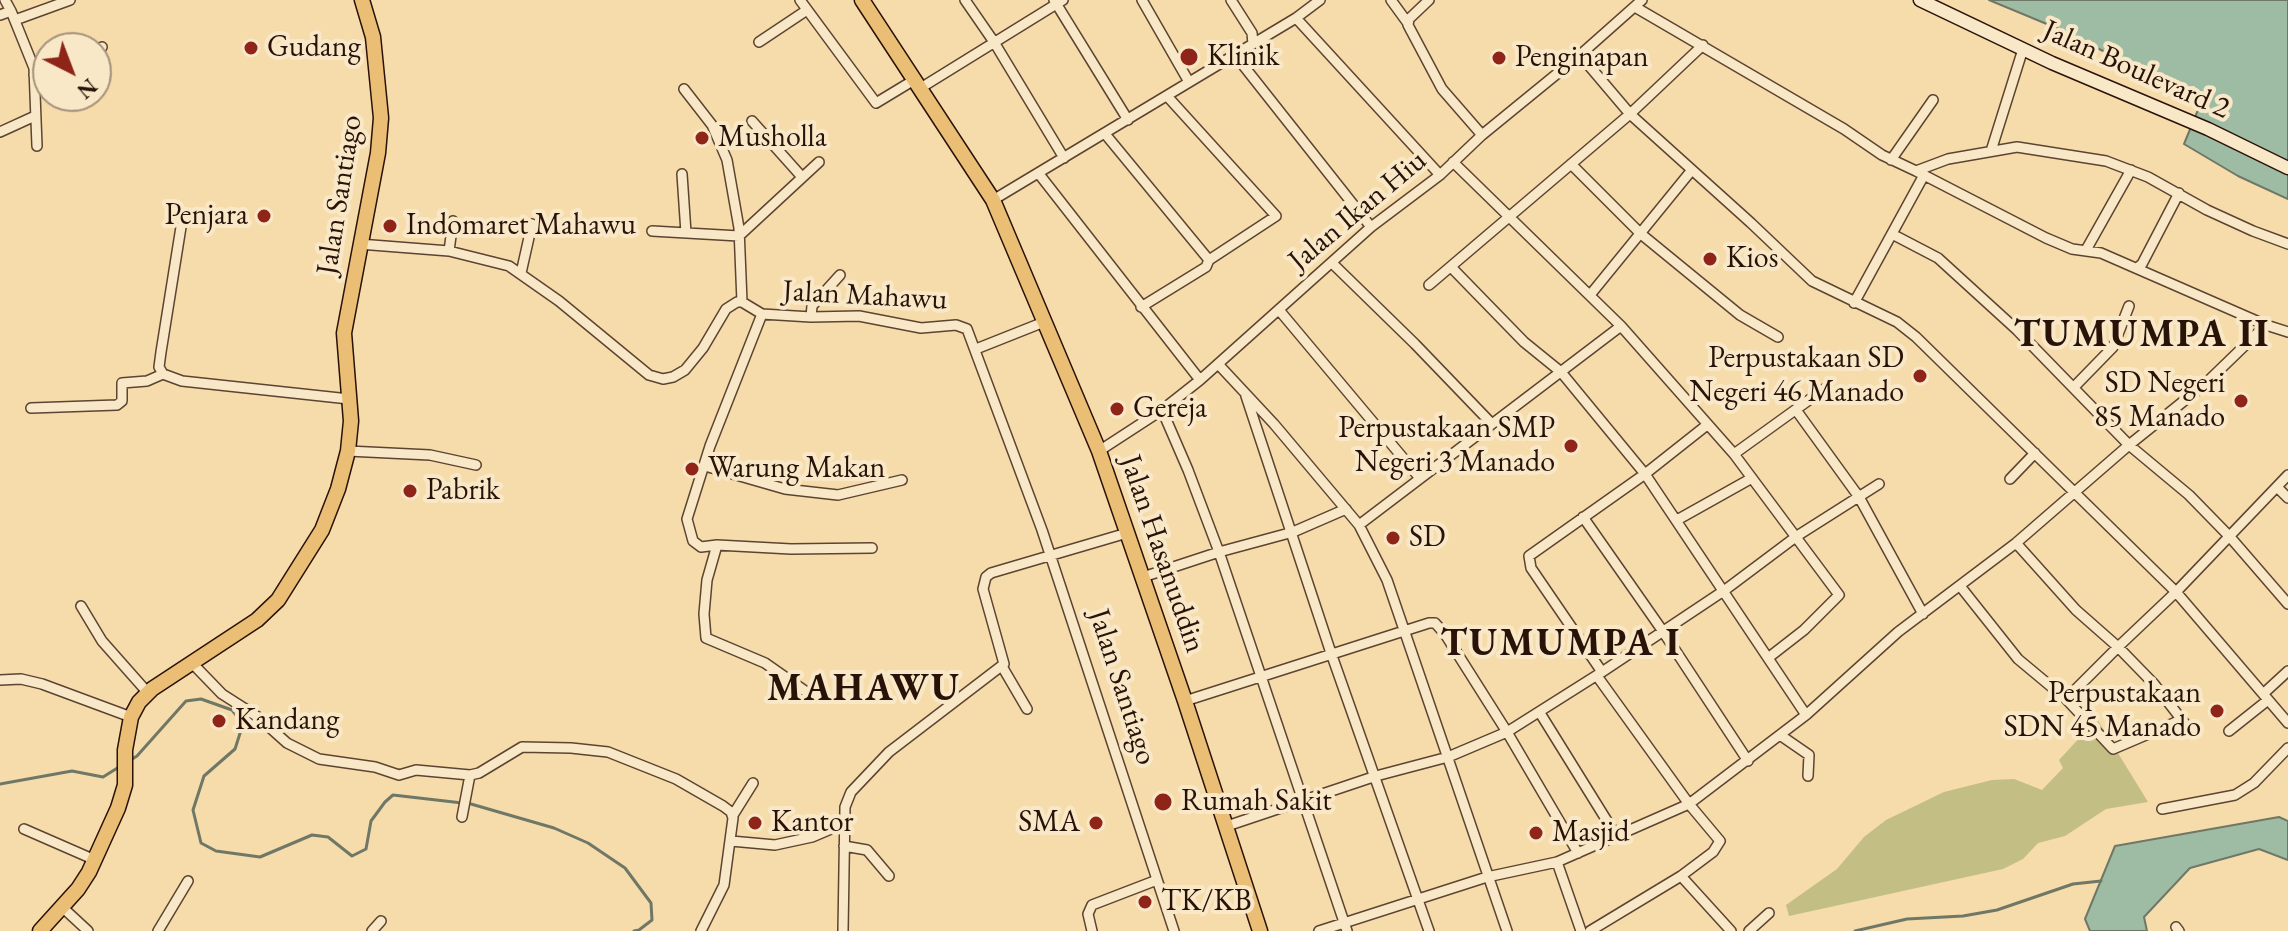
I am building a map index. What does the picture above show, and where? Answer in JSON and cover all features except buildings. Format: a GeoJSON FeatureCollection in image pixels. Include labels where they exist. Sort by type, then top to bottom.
{"type":"FeatureCollection","features":[{"type":"Feature","properties":{"kind":"highway","name":"Jalan Santiago"},"geometry":{"type":"LineString","coordinates":[[40,931],[78,889],[95,860],[118,808],[125,785],[125,750],[131,717],[148,693],[257,620],[278,600],[322,530],[338,489],[348,451],[351,421],[344,333],[378,153],[381,118],[373,37],[362,0]]}},
{"type":"Feature","properties":{"kind":"highway","name":"Jalan Hasanuddin"},"geometry":{"type":"LineString","coordinates":[[862,0],[993,200],[1099,451],[1260,931]]}},
{"type":"Feature","properties":{"kind":"main road","name":"Jalan Boulevard 2"},"geometry":{"type":"LineString","coordinates":[[1920,0],[2115,92],[2208,129],[2288,168]]}},
{"type":"Feature","properties":{"kind":"street"},"geometry":{"type":"LineString","coordinates":[[5,0],[32,63]]}},
{"type":"Feature","properties":{"kind":"street"},"geometry":{"type":"LineString","coordinates":[[0,15],[13,16],[70,0]]}},
{"type":"Feature","properties":{"kind":"street"},"geometry":{"type":"LineString","coordinates":[[800,0],[876,103],[994,42],[1058,1],[1128,120]]}},
{"type":"Feature","properties":{"kind":"street"},"geometry":{"type":"LineString","coordinates":[[965,0],[1064,158]]}},
{"type":"Feature","properties":{"kind":"street"},"geometry":{"type":"LineString","coordinates":[[1142,0],[1189,82]]}},
{"type":"Feature","properties":{"kind":"street"},"geometry":{"type":"LineString","coordinates":[[1231,0],[1252,33],[1253,44]]}},
{"type":"Feature","properties":{"kind":"street"},"geometry":{"type":"LineString","coordinates":[[1391,0],[1407,22],[1413,39],[1442,89],[1482,135]]}},
{"type":"Feature","properties":{"kind":"street"},"geometry":{"type":"LineString","coordinates":[[1407,22],[1429,0]]}},
{"type":"Feature","properties":{"kind":"street"},"geometry":{"type":"LineString","coordinates":[[993,200],[1106,135],[1296,18],[1317,1]]}},
{"type":"Feature","properties":{"kind":"street"},"geometry":{"type":"LineString","coordinates":[[1639,4],[1891,160],[2046,238],[2072,249],[2101,253],[2288,332]]}},
{"type":"Feature","properties":{"kind":"street","name":"Jalan Ikan Hiu"},"geometry":{"type":"LineString","coordinates":[[1099,451],[1162,410],[1200,380],[1371,227],[1440,175],[1482,135],[1639,4]]}},
{"type":"Feature","properties":{"kind":"street"},"geometry":{"type":"LineString","coordinates":[[759,42],[807,10]]}},
{"type":"Feature","properties":{"kind":"street"},"geometry":{"type":"LineString","coordinates":[[1296,18],[1440,175]]}},
{"type":"Feature","properties":{"kind":"street"},"geometry":{"type":"LineString","coordinates":[[1429,285],[1630,114],[1703,45]]}},
{"type":"Feature","properties":{"kind":"street"},"geometry":{"type":"LineString","coordinates":[[1991,151],[2023,49]]}},
{"type":"Feature","properties":{"kind":"street"},"geometry":{"type":"LineString","coordinates":[[1235,55],[1371,227]]}},
{"type":"Feature","properties":{"kind":"street"},"geometry":{"type":"LineString","coordinates":[[1580,55],[1630,114],[1812,281],[1897,322],[1916,337],[2176,592],[2288,723]]}},
{"type":"Feature","properties":{"kind":"street"},"geometry":{"type":"LineString","coordinates":[[684,89],[712,125],[727,160],[737,205],[742,302]]}},
{"type":"Feature","properties":{"kind":"street"},"geometry":{"type":"LineString","coordinates":[[1141,307],[1206,267],[1209,260],[1276,216],[1167,96]]}},
{"type":"Feature","properties":{"kind":"street"},"geometry":{"type":"LineString","coordinates":[[1891,160],[1933,100]]}},
{"type":"Feature","properties":{"kind":"street"},"geometry":{"type":"LineString","coordinates":[[35,112],[37,146]]}},
{"type":"Feature","properties":{"kind":"street"},"geometry":{"type":"LineString","coordinates":[[0,132],[35,116]]}},
{"type":"Feature","properties":{"kind":"street"},"geometry":{"type":"LineString","coordinates":[[752,121],[802,177]]}},
{"type":"Feature","properties":{"kind":"street"},"geometry":{"type":"LineString","coordinates":[[1106,135],[1209,260]]}},
{"type":"Feature","properties":{"kind":"street"},"geometry":{"type":"LineString","coordinates":[[1854,303],[1892,234],[1920,173],[1938,161],[1991,151],[2026,148],[2106,161],[2179,193],[2207,210],[2288,244]]}},
{"type":"Feature","properties":{"kind":"street"},"geometry":{"type":"LineString","coordinates":[[652,231],[739,236],[819,162]]}},
{"type":"Feature","properties":{"kind":"street"},"geometry":{"type":"LineString","coordinates":[[1453,162],[1621,326],[1734,454],[1839,595],[1804,630],[1768,658]]}},
{"type":"Feature","properties":{"kind":"street"},"geometry":{"type":"LineString","coordinates":[[1571,164],[1641,234],[1740,315],[1778,337]]}},
{"type":"Feature","properties":{"kind":"street"},"geometry":{"type":"LineString","coordinates":[[2086,250],[2131,170]]}},
{"type":"Feature","properties":{"kind":"street"},"geometry":{"type":"LineString","coordinates":[[1590,295],[1691,171]]}},
{"type":"Feature","properties":{"kind":"street"},"geometry":{"type":"LineString","coordinates":[[682,174],[686,233]]}},
{"type":"Feature","properties":{"kind":"street"},"geometry":{"type":"LineString","coordinates":[[1039,174],[1200,380]]}},
{"type":"Feature","properties":{"kind":"street"},"geometry":{"type":"LineString","coordinates":[[2137,268],[2142,264],[2179,193]]}},
{"type":"Feature","properties":{"kind":"street"},"geometry":{"type":"LineString","coordinates":[[449,251],[453,221]]}},
{"type":"Feature","properties":{"kind":"street"},"geometry":{"type":"LineString","coordinates":[[521,273],[532,224]]}},
{"type":"Feature","properties":{"kind":"street"},"geometry":{"type":"LineString","coordinates":[[181,227],[159,367],[163,374],[182,381],[349,399]]}},
{"type":"Feature","properties":{"kind":"street"},"geometry":{"type":"LineString","coordinates":[[1892,234],[1938,258],[2075,386],[2129,445],[2189,495],[2288,604]]}},
{"type":"Feature","properties":{"kind":"street","name":"Jalan Mahawu"},"geometry":{"type":"LineString","coordinates":[[359,244],[449,251],[490,259],[521,273],[649,375],[663,379],[685,370],[703,348],[726,309],[742,302],[762,314],[877,317],[921,328],[960,325],[967,329],[976,349],[1050,555]]}},
{"type":"Feature","properties":{"kind":"street"},"geometry":{"type":"LineString","coordinates":[[1332,263],[1492,424]]}},
{"type":"Feature","properties":{"kind":"street"},"geometry":{"type":"LineString","coordinates":[[1451,267],[1524,342],[1561,372],[1645,474],[1806,715]]}},
{"type":"Feature","properties":{"kind":"street"},"geometry":{"type":"LineString","coordinates":[[811,317],[812,306],[840,275]]}},
{"type":"Feature","properties":{"kind":"street"},"geometry":{"type":"LineString","coordinates":[[2075,386],[2113,347],[2129,306]]}},
{"type":"Feature","properties":{"kind":"street"},"geometry":{"type":"LineString","coordinates":[[1279,310],[1419,477]]}},
{"type":"Feature","properties":{"kind":"street"},"geometry":{"type":"LineString","coordinates":[[762,314],[710,446],[687,522],[696,545],[872,548]]}},
{"type":"Feature","properties":{"kind":"street"},"geometry":{"type":"LineString","coordinates":[[976,349],[1044,322]]}},
{"type":"Feature","properties":{"kind":"street"},"geometry":{"type":"LineString","coordinates":[[1319,931],[1346,927],[1487,877],[1557,862],[1689,804],[1806,715],[1890,640],[2016,543],[2205,384],[2266,325]]}},
{"type":"Feature","properties":{"kind":"street"},"geometry":{"type":"LineString","coordinates":[[1359,525],[1621,326]]}},
{"type":"Feature","properties":{"kind":"street"},"geometry":{"type":"LineString","coordinates":[[1218,364],[1274,424],[1359,525],[1387,580],[1507,931]]}},
{"type":"Feature","properties":{"kind":"street"},"geometry":{"type":"LineString","coordinates":[[31,408],[117,405],[122,401],[122,383],[147,381],[163,374]]}},
{"type":"Feature","properties":{"kind":"street"},"geometry":{"type":"LineString","coordinates":[[1734,454],[1827,387]]}},
{"type":"Feature","properties":{"kind":"street"},"geometry":{"type":"LineString","coordinates":[[1246,396],[1331,653],[1429,931]]}},
{"type":"Feature","properties":{"kind":"street"},"geometry":{"type":"LineString","coordinates":[[1162,410],[1219,552],[1346,927]]}},
{"type":"Feature","properties":{"kind":"street"},"geometry":{"type":"LineString","coordinates":[[1796,410],[1859,497],[1923,614]]}},
{"type":"Feature","properties":{"kind":"street"},"geometry":{"type":"LineString","coordinates":[[1590,931],[1681,876],[1713,852],[1720,841],[1689,804],[1599,674],[1528,560],[1536,550],[1645,474],[1707,425]]}},
{"type":"Feature","properties":{"kind":"street"},"geometry":{"type":"LineString","coordinates":[[348,451],[430,455],[476,465]]}},
{"type":"Feature","properties":{"kind":"street"},"geometry":{"type":"LineString","coordinates":[[2010,479],[2035,453]]}},
{"type":"Feature","properties":{"kind":"street"},"geometry":{"type":"LineString","coordinates":[[705,466],[785,489],[838,495],[902,480]]}},
{"type":"Feature","properties":{"kind":"street"},"geometry":{"type":"LineString","coordinates":[[2066,699],[2176,592],[2288,475]]}},
{"type":"Feature","properties":{"kind":"street"},"geometry":{"type":"LineString","coordinates":[[1677,520],[1752,478]]}},
{"type":"Feature","properties":{"kind":"street"},"geometry":{"type":"LineString","coordinates":[[1227,826],[1376,776],[1448,757],[1507,732],[1725,590],[1797,536],[1879,484]]}},
{"type":"Feature","properties":{"kind":"street"},"geometry":{"type":"LineString","coordinates":[[2277,487],[2288,498]]}},
{"type":"Feature","properties":{"kind":"street"},"geometry":{"type":"LineString","coordinates":[[1143,577],[1293,532],[1346,509]]}},
{"type":"Feature","properties":{"kind":"street"},"geometry":{"type":"LineString","coordinates":[[1583,517],[1748,761]]}},
{"type":"Feature","properties":{"kind":"street"},"geometry":{"type":"LineString","coordinates":[[843,931],[845,807],[851,792],[889,752],[1003,668],[1005,660],[983,589],[985,580],[991,573],[1127,533]]}},
{"type":"Feature","properties":{"kind":"street"},"geometry":{"type":"LineString","coordinates":[[2016,543],[2076,610],[2154,684],[2189,729]]}},
{"type":"Feature","properties":{"kind":"street"},"geometry":{"type":"LineString","coordinates":[[717,545],[707,580],[706,638],[765,663],[805,691]]}},
{"type":"Feature","properties":{"kind":"street","name":"Jalan Santiago"},"geometry":{"type":"LineString","coordinates":[[1050,555],[1174,931]]}},
{"type":"Feature","properties":{"kind":"street"},"geometry":{"type":"LineString","coordinates":[[1960,586],[2018,659],[2066,699],[2113,749],[2181,720]]}},
{"type":"Feature","properties":{"kind":"street"},"geometry":{"type":"LineString","coordinates":[[81,606],[102,641],[148,693]]}},
{"type":"Feature","properties":{"kind":"street"},"geometry":{"type":"LineString","coordinates":[[1185,701],[1429,623],[1439,625],[1578,853]]}},
{"type":"Feature","properties":{"kind":"street"},"geometry":{"type":"LineString","coordinates":[[192,663],[222,694],[258,717],[287,743],[319,759],[375,767],[399,775],[416,770],[470,775],[479,773],[522,747],[608,752],[676,779],[733,815]]}},
{"type":"Feature","properties":{"kind":"street"},"geometry":{"type":"LineString","coordinates":[[1003,668],[1027,709]]}},
{"type":"Feature","properties":{"kind":"street"},"geometry":{"type":"LineString","coordinates":[[2229,731],[2288,671]]}},
{"type":"Feature","properties":{"kind":"street"},"geometry":{"type":"LineString","coordinates":[[0,680],[21,679],[42,684],[131,717]]}},
{"type":"Feature","properties":{"kind":"street"},"geometry":{"type":"LineString","coordinates":[[1540,713],[1617,837]]}},
{"type":"Feature","properties":{"kind":"street"},"geometry":{"type":"LineString","coordinates":[[1780,735],[1809,755],[1808,776]]}},
{"type":"Feature","properties":{"kind":"street"},"geometry":{"type":"LineString","coordinates":[[2162,809],[2235,795],[2254,783],[2288,748]]}},
{"type":"Feature","properties":{"kind":"street"},"geometry":{"type":"LineString","coordinates":[[462,813],[470,775]]}},
{"type":"Feature","properties":{"kind":"street"},"geometry":{"type":"LineString","coordinates":[[701,931],[724,885],[733,815],[753,783]]}},
{"type":"Feature","properties":{"kind":"street"},"geometry":{"type":"LineString","coordinates":[[731,841],[775,845],[812,837],[845,823]]}},
{"type":"Feature","properties":{"kind":"street"},"geometry":{"type":"LineString","coordinates":[[24,829],[95,860]]}},
{"type":"Feature","properties":{"kind":"street"},"geometry":{"type":"LineString","coordinates":[[844,846],[867,850],[889,876]]}},
{"type":"Feature","properties":{"kind":"street"},"geometry":{"type":"LineString","coordinates":[[1557,862],[1581,931]]}},
{"type":"Feature","properties":{"kind":"street"},"geometry":{"type":"LineString","coordinates":[[1681,876],[1731,931]]}},
{"type":"Feature","properties":{"kind":"street"},"geometry":{"type":"LineString","coordinates":[[1092,931],[1088,914],[1092,905],[1157,880]]}},
{"type":"Feature","properties":{"kind":"street"},"geometry":{"type":"LineString","coordinates":[[158,931],[188,881]]}},
{"type":"Feature","properties":{"kind":"street"},"geometry":{"type":"LineString","coordinates":[[61,906],[88,931]]}},
{"type":"Feature","properties":{"kind":"street"},"geometry":{"type":"LineString","coordinates":[[1749,931],[1769,913]]}},
{"type":"Feature","properties":{"kind":"street"},"geometry":{"type":"LineString","coordinates":[[372,931],[381,921]]}},
{"type":"Feature","properties":{"kind":"shaded area"},"geometry":{"type":"Polygon","coordinates":[[[1989,0],[2288,0],[2288,199],[2238,176],[2184,144],[2200,105],[2138,68],[2054,27],[1989,0]]]}},
{"type":"Feature","properties":{"kind":"shaded area"},"geometry":{"type":"Polygon","coordinates":[[[2097,719],[2148,802],[2106,809],[2065,836],[2038,843],[2023,859],[2003,869],[1789,916],[1786,905],[1837,869],[1864,837],[1886,820],[1944,792],[1992,780],[2014,779],[2042,790],[2063,768],[2059,760],[2097,719]]]}},
{"type":"Feature","properties":{"kind":"shaded area"},"geometry":{"type":"Polygon","coordinates":[[[2279,817],[2288,821],[2288,860],[2259,849],[2190,868],[2144,917],[2147,931],[2090,931],[2085,919],[2115,846],[2279,817]]]}},
{"type":"Feature","properties":{"kind":"waterway"},"geometry":{"type":"LineString","coordinates":[[129,761],[186,701],[201,699],[232,710],[243,724],[235,749],[204,776],[193,810],[201,843],[216,851],[260,857],[312,835],[328,837],[352,856],[366,849],[371,821],[393,795],[471,804],[554,828],[588,843],[625,868],[651,903],[652,920],[634,931]]}},
{"type":"Feature","properties":{"kind":"waterway"},"geometry":{"type":"LineString","coordinates":[[0,784],[72,771],[103,777],[119,767]]}},
{"type":"Feature","properties":{"kind":"waterway"},"geometry":{"type":"LineString","coordinates":[[1855,931],[1907,919],[1963,916],[1997,910],[2073,884],[2101,881]]}},
{"type":"Feature","properties":{"kind":"place","name":"Gudang"},"geometry":{"type":"Point","coordinates":[251,48]}},
{"type":"Feature","properties":{"kind":"place","name":"Klinik"},"geometry":{"type":"Point","coordinates":[1189,57]}},
{"type":"Feature","properties":{"kind":"place","name":"Penginapan"},"geometry":{"type":"Point","coordinates":[1499,58]}},
{"type":"Feature","properties":{"kind":"place","name":"Musholla"},"geometry":{"type":"Point","coordinates":[702,138]}},
{"type":"Feature","properties":{"kind":"place","name":"Penjara"},"geometry":{"type":"Point","coordinates":[264,216]}},
{"type":"Feature","properties":{"kind":"place","name":"Indomaret Mahawu"},"geometry":{"type":"Point","coordinates":[390,226]}},
{"type":"Feature","properties":{"kind":"place","name":"Kios"},"geometry":{"type":"Point","coordinates":[1710,259]}},
{"type":"Feature","properties":{"kind":"place","name":"Perpustakaan SD Negeri 46 Manado"},"geometry":{"type":"Point","coordinates":[1920,376]}},
{"type":"Feature","properties":{"kind":"place","name":"SD Negeri 85 Manado"},"geometry":{"type":"Point","coordinates":[2241,401]}},
{"type":"Feature","properties":{"kind":"place","name":"Gereja"},"geometry":{"type":"Point","coordinates":[1117,409]}},
{"type":"Feature","properties":{"kind":"place","name":"Perpustakaan SMP Negeri 3 Manado"},"geometry":{"type":"Point","coordinates":[1571,446]}},
{"type":"Feature","properties":{"kind":"place","name":"Warung Makan"},"geometry":{"type":"Point","coordinates":[692,469]}},
{"type":"Feature","properties":{"kind":"place","name":"Pabrik"},"geometry":{"type":"Point","coordinates":[410,491]}},
{"type":"Feature","properties":{"kind":"place","name":"SD"},"geometry":{"type":"Point","coordinates":[1393,538]}},
{"type":"Feature","properties":{"kind":"place","name":"Perpustakaan SDN 45 Manado"},"geometry":{"type":"Point","coordinates":[2217,711]}},
{"type":"Feature","properties":{"kind":"place","name":"Kandang"},"geometry":{"type":"Point","coordinates":[219,721]}},
{"type":"Feature","properties":{"kind":"place","name":"Rumah Sakit"},"geometry":{"type":"Point","coordinates":[1163,802]}},
{"type":"Feature","properties":{"kind":"place","name":"Kantor"},"geometry":{"type":"Point","coordinates":[755,823]}},
{"type":"Feature","properties":{"kind":"place","name":"SMA"},"geometry":{"type":"Point","coordinates":[1096,823]}},
{"type":"Feature","properties":{"kind":"place","name":"Masjid"},"geometry":{"type":"Point","coordinates":[1536,833]}},
{"type":"Feature","properties":{"kind":"place","name":"TK/KB"},"geometry":{"type":"Point","coordinates":[1145,902]}},
{"type":"Feature","properties":{"kind":"district","name":"TUMUMPA II"},"geometry":{"type":"Point","coordinates":[2142,336]}},
{"type":"Feature","properties":{"kind":"district","name":"TUMUMPA I"},"geometry":{"type":"Point","coordinates":[1561,645]}},
{"type":"Feature","properties":{"kind":"district","name":"MAHAWU"},"geometry":{"type":"Point","coordinates":[864,690]}}]}
